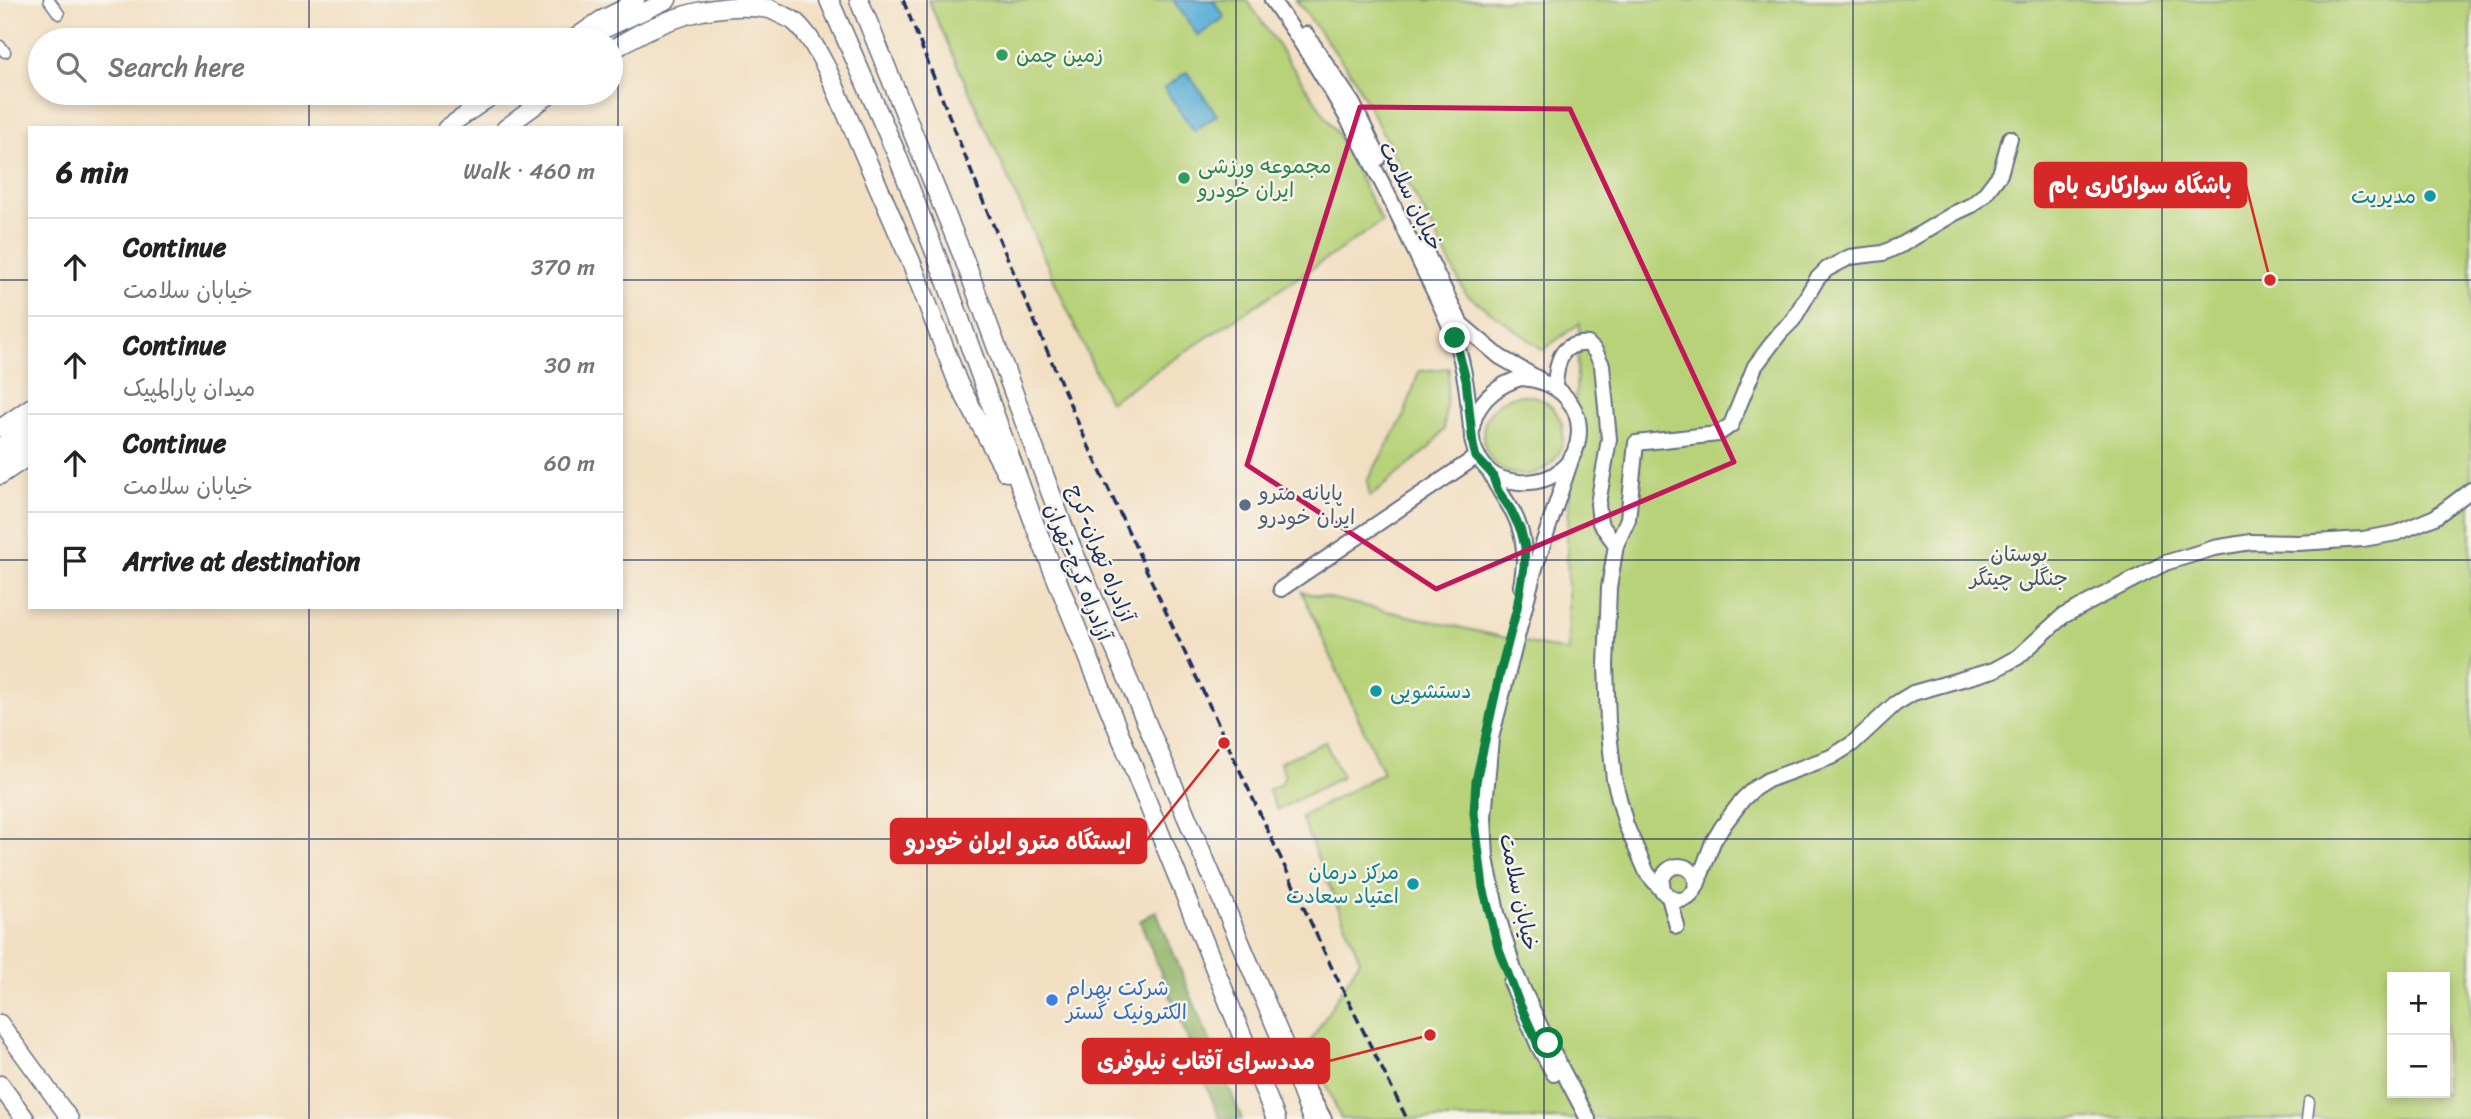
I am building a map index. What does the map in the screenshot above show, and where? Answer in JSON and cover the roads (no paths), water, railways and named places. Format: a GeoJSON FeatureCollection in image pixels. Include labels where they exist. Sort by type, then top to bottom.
{"type":"FeatureCollection","features":[{"type":"Feature","properties":{"kind":"highway"},"geometry":{"type":"LineString","coordinates":[[623,44],[678,12],[725,0],[759,5],[792,19],[811,39],[827,69],[912,264],[958,383],[1036,528]]}},
{"type":"Feature","properties":{"kind":"highway","name":"آزادراه کرج-تهران"},"geometry":{"type":"LineString","coordinates":[[830,0],[897,155],[1036,528],[1276,1119]]}},
{"type":"Feature","properties":{"kind":"highway","name":"آزادراه تهران-کرج"},"geometry":{"type":"LineString","coordinates":[[859,0],[964,259],[1066,534],[1289,1057],[1312,1119]]}},
{"type":"Feature","properties":{"kind":"highway"},"geometry":{"type":"LineString","coordinates":[[590,28],[624,9],[642,5]]}},
{"type":"Feature","properties":{"kind":"highway"},"geometry":{"type":"LineString","coordinates":[[0,1085],[25,1119]]}},
{"type":"Feature","properties":{"kind":"main road"},"geometry":{"type":"LineString","coordinates":[[602,20],[622,0]]}},
{"type":"Feature","properties":{"kind":"main road"},"geometry":{"type":"LineString","coordinates":[[603,28],[642,5],[668,0]]}},
{"type":"Feature","properties":{"kind":"main road","name":"خیابان سلامت"},"geometry":{"type":"LineString","coordinates":[[1272,0],[1336,97],[1394,204],[1455,338],[1466,380],[1471,428]]}},
{"type":"Feature","properties":{"kind":"main road","name":"خیابان سلامت"},"geometry":{"type":"LineString","coordinates":[[1282,0],[1353,104],[1461,324],[1500,357],[1539,379]]}},
{"type":"Feature","properties":{"kind":"main road"},"geometry":{"type":"LineString","coordinates":[[457,125],[482,105]]}},
{"type":"Feature","properties":{"kind":"main road"},"geometry":{"type":"LineString","coordinates":[[508,126],[536,105]]}},
{"type":"Feature","properties":{"kind":"main road"},"geometry":{"type":"LineString","coordinates":[[1688,899],[1679,901],[1667,895],[1647,873],[1626,825],[1614,779],[1606,666],[1609,588],[1616,545],[1628,519],[1636,443],[1718,434],[1731,425],[1755,366],[1780,332],[1793,320],[1827,269],[1850,257],[1883,253],[1893,249],[1972,205],[1984,195],[2000,174],[2010,138]]}},
{"type":"Feature","properties":{"kind":"main road"},"geometry":{"type":"LineString","coordinates":[[1555,386],[1556,368],[1564,351],[1575,343],[1588,344],[1602,365],[1609,439],[1598,504],[1600,523],[1616,545]]}},
{"type":"Feature","properties":{"kind":"main road"},"geometry":{"type":"LineString","coordinates":[[1521,378],[1539,379],[1555,386],[1567,396],[1576,410],[1580,426],[1578,442],[1572,457],[1562,469],[1549,478],[1534,482],[1504,480],[1492,474],[1476,457],[1471,428],[1479,408],[1490,393],[1504,383],[1521,378]]}},
{"type":"Feature","properties":{"kind":"main road"},"geometry":{"type":"LineString","coordinates":[[0,428],[28,408]]}},
{"type":"Feature","properties":{"kind":"main road"},"geometry":{"type":"LineString","coordinates":[[0,446],[28,426]]}},
{"type":"Feature","properties":{"kind":"main road"},"geometry":{"type":"LineString","coordinates":[[0,460],[28,441]]}},
{"type":"Feature","properties":{"kind":"main road"},"geometry":{"type":"LineString","coordinates":[[0,476],[28,457]]}},
{"type":"Feature","properties":{"kind":"main road"},"geometry":{"type":"LineString","coordinates":[[1281,589],[1476,457]]}},
{"type":"Feature","properties":{"kind":"main road","name":"خیابان سلامت"},"geometry":{"type":"LineString","coordinates":[[1572,457],[1534,571],[1491,738],[1484,817],[1486,858],[1497,913],[1514,970],[1544,1045],[1580,1119]]}},
{"type":"Feature","properties":{"kind":"main road","name":"خیابان سلامت"},"geometry":{"type":"LineString","coordinates":[[1492,474],[1498,491],[1521,531],[1525,547],[1517,608],[1476,781],[1474,813],[1483,887],[1499,950],[1518,1000],[1588,1119]]}},
{"type":"Feature","properties":{"kind":"main road"},"geometry":{"type":"LineString","coordinates":[[1710,851],[1667,870],[1662,877],[1677,926],[1718,835],[1735,810],[1755,788],[1768,780],[1831,757],[1852,744],[1895,704],[1913,693],[1994,670],[2018,657],[2043,631],[2063,616],[2165,563],[2214,548],[2251,542],[2298,543],[2363,539],[2397,533],[2435,517],[2471,490]]}},
{"type":"Feature","properties":{"kind":"main road"},"geometry":{"type":"LineString","coordinates":[[1637,853],[1655,864],[1690,870],[1697,885]]}},
{"type":"Feature","properties":{"kind":"main road"},"geometry":{"type":"LineString","coordinates":[[0,1023],[70,1119]]}},
{"type":"Feature","properties":{"kind":"main road"},"geometry":{"type":"LineString","coordinates":[[1289,1057],[1324,1119]]}},
{"type":"Feature","properties":{"kind":"street"},"geometry":{"type":"LineString","coordinates":[[49,0],[58,14]]}},
{"type":"Feature","properties":{"kind":"street"},"geometry":{"type":"LineString","coordinates":[[2306,1119],[2309,1102]]}},
{"type":"Feature","properties":{"kind":"water"},"geometry":{"type":"Polygon","coordinates":[[[1173,0],[1213,0],[1225,17],[1198,36],[1173,0]]]}},
{"type":"Feature","properties":{"kind":"water"},"geometry":{"type":"Polygon","coordinates":[[[1187,72],[1217,115],[1194,131],[1164,88],[1187,72]]]}},
{"type":"Feature","properties":{"kind":"railway"},"geometry":{"type":"LineString","coordinates":[[903,0],[983,201],[1082,432],[1331,966],[1407,1119]]}},
{"type":"Feature","properties":{"kind":"place","name":"زمین چمن"},"geometry":{"type":"Point","coordinates":[1002,55]}},
{"type":"Feature","properties":{"kind":"place","name":"مجموعه ورزشی ایران خودرو"},"geometry":{"type":"Point","coordinates":[1184,178]}},
{"type":"Feature","properties":{"kind":"place","name":"مدیریت"},"geometry":{"type":"Point","coordinates":[2430,196]}},
{"type":"Feature","properties":{"kind":"place","name":"باشگاه سوارکاری بام"},"geometry":{"type":"Point","coordinates":[2270,280]}},
{"type":"Feature","properties":{"kind":"place","name":"پایانه مترو ایران خودرو"},"geometry":{"type":"Point","coordinates":[1245,505]}},
{"type":"Feature","properties":{"kind":"place","name":"دستشویی"},"geometry":{"type":"Point","coordinates":[1376,691]}},
{"type":"Feature","properties":{"kind":"place","name":"ایستگاه مترو ایران خودرو"},"geometry":{"type":"Point","coordinates":[1224,743]}},
{"type":"Feature","properties":{"kind":"place","name":"مرکز درمان اعتیاد سعادت"},"geometry":{"type":"Point","coordinates":[1413,884]}},
{"type":"Feature","properties":{"kind":"place","name":"شرکت بهرام الکترونیک گستر"},"geometry":{"type":"Point","coordinates":[1052,1000]}},
{"type":"Feature","properties":{"kind":"place","name":"مددسرای آفتاب نیلوفری"},"geometry":{"type":"Point","coordinates":[1430,1035]}},
{"type":"Feature","properties":{"kind":"park label","name":"بوستان جنگلی چیتگر"},"geometry":{"type":"Point","coordinates":[2019,566]}}]}
